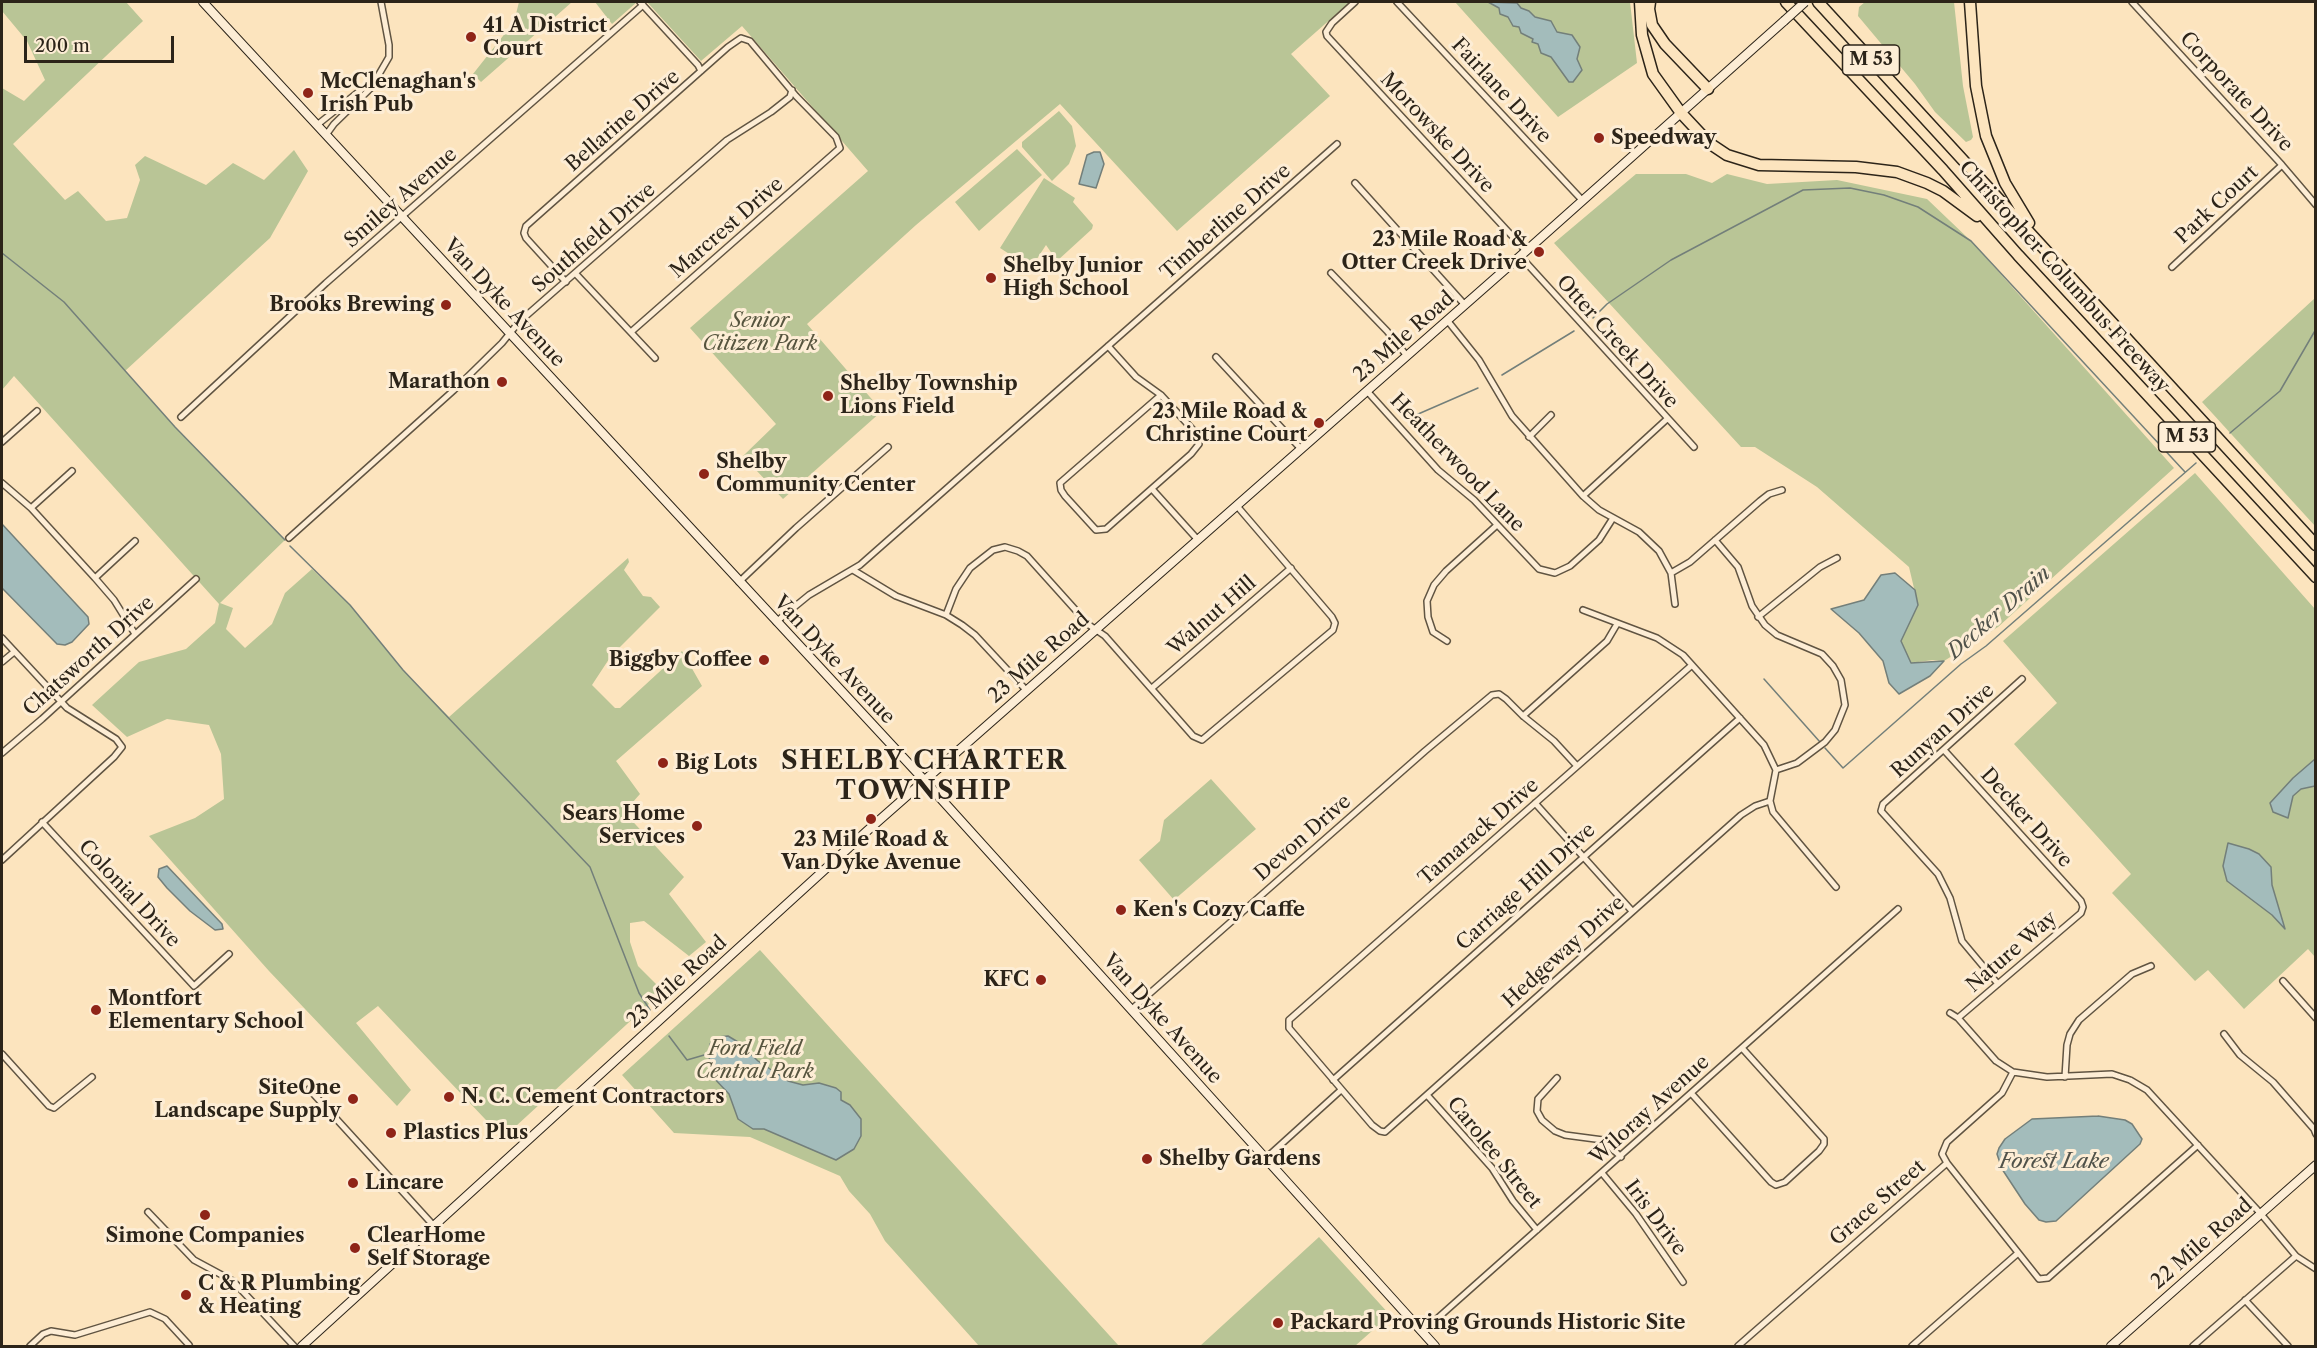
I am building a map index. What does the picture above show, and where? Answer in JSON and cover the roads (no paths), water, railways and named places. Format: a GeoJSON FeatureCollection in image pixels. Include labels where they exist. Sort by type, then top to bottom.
{"type":"FeatureCollection","features":[{"type":"Feature","properties":{"kind":"highway"},"geometry":{"type":"LineString","coordinates":[[1640,2],[1642,35],[1649,65],[1681,113],[1709,143],[1727,155],[1750,163],[1874,168],[1897,172],[1943,191],[1973,213],[2018,255]]}},
{"type":"Feature","properties":{"kind":"highway"},"geometry":{"type":"LineString","coordinates":[[1650,2],[1652,25],[1665,44],[1708,89]]}},
{"type":"Feature","properties":{"kind":"highway","name":"Christopher Columbus Freeway"},"geometry":{"type":"LineString","coordinates":[[1786,2],[2316,577]]}},
{"type":"Feature","properties":{"kind":"highway","name":"Christopher Columbus Freeway"},"geometry":{"type":"LineString","coordinates":[[1818,2],[2316,545]]}},
{"type":"Feature","properties":{"kind":"highway"},"geometry":{"type":"LineString","coordinates":[[1970,2],[1976,86],[1989,147],[2024,217],[2067,274]]}},
{"type":"Feature","properties":{"kind":"main road","name":"Van Dyke Avenue"},"geometry":{"type":"LineString","coordinates":[[203,2],[924,780],[1435,1347]]}},
{"type":"Feature","properties":{"kind":"main road","name":"23 Mile Road"},"geometry":{"type":"LineString","coordinates":[[302,1347],[924,780],[1523,254],[1805,2]]}},
{"type":"Feature","properties":{"kind":"main road","name":"22 Mile Road"},"geometry":{"type":"LineString","coordinates":[[2111,1347],[2316,1165]]}},
{"type":"Feature","properties":{"kind":"street"},"geometry":{"type":"LineString","coordinates":[[326,135],[334,124],[371,88],[389,57],[381,2]]}},
{"type":"Feature","properties":{"kind":"street","name":"Morowske Drive"},"geometry":{"type":"LineString","coordinates":[[1355,2],[1332,23],[1326,32],[1328,36],[1523,254]]}},
{"type":"Feature","properties":{"kind":"street","name":"Fairlane Drive"},"geometry":{"type":"LineString","coordinates":[[1397,2],[1582,200]]}},
{"type":"Feature","properties":{"kind":"street","name":"Corporate Drive"},"geometry":{"type":"LineString","coordinates":[[2132,2],[2316,205]]}},
{"type":"Feature","properties":{"kind":"street"},"geometry":{"type":"LineString","coordinates":[[642,3],[698,64],[701,71]]}},
{"type":"Feature","properties":{"kind":"street","name":"Smiley Avenue"},"geometry":{"type":"LineString","coordinates":[[181,417],[326,283],[642,3]]}},
{"type":"Feature","properties":{"kind":"street","name":"Bellarine Drive"},"geometry":{"type":"LineString","coordinates":[[566,282],[527,240],[524,231],[527,225],[701,71],[735,43],[746,38],[792,90]]}},
{"type":"Feature","properties":{"kind":"street"},"geometry":{"type":"LineString","coordinates":[[317,125],[378,76]]}},
{"type":"Feature","properties":{"kind":"street","name":"Marcrest Drive"},"geometry":{"type":"LineString","coordinates":[[631,332],[840,149],[836,137],[792,90]]}},
{"type":"Feature","properties":{"kind":"street","name":"Southfield Drive"},"geometry":{"type":"LineString","coordinates":[[289,538],[454,390],[510,333],[575,273],[727,140],[771,112],[789,97],[792,90]]}},
{"type":"Feature","properties":{"kind":"street","name":"Timberline Drive"},"geometry":{"type":"LineString","coordinates":[[776,622],[809,595],[854,570],[1337,144]]}},
{"type":"Feature","properties":{"kind":"street","name":"Park Court"},"geometry":{"type":"LineString","coordinates":[[2172,267],[2282,165]]}},
{"type":"Feature","properties":{"kind":"street"},"geometry":{"type":"LineString","coordinates":[[1355,183],[1465,305]]}},
{"type":"Feature","properties":{"kind":"street","name":"Otter Creek Drive"},"geometry":{"type":"LineString","coordinates":[[1523,254],[1694,447]]}},
{"type":"Feature","properties":{"kind":"street"},"geometry":{"type":"LineString","coordinates":[[575,273],[655,358]]}},
{"type":"Feature","properties":{"kind":"street"},"geometry":{"type":"LineString","coordinates":[[1331,273],[1407,356]]}},
{"type":"Feature","properties":{"kind":"street"},"geometry":{"type":"LineString","coordinates":[[1447,320],[1479,360],[1505,406],[1529,438],[1582,496],[1594,507],[1635,530],[1659,551],[1671,573],[1675,604]]}},
{"type":"Feature","properties":{"kind":"street"},"geometry":{"type":"LineString","coordinates":[[1108,346],[1136,377],[1161,395],[1194,431],[1199,444],[1106,529],[1098,531],[1065,496],[1060,485],[1064,478],[1161,395]]}},
{"type":"Feature","properties":{"kind":"street"},"geometry":{"type":"LineString","coordinates":[[1216,357],[1301,449]]}},
{"type":"Feature","properties":{"kind":"street","name":"Heatherwood Lane"},"geometry":{"type":"LineString","coordinates":[[1367,391],[1438,470],[1468,494],[1537,568],[1545,572],[1561,571],[1570,566],[1599,540],[1613,518]]}},
{"type":"Feature","properties":{"kind":"street"},"geometry":{"type":"LineString","coordinates":[[2,442],[37,411]]}},
{"type":"Feature","properties":{"kind":"street"},"geometry":{"type":"LineString","coordinates":[[1529,438],[1551,415]]}},
{"type":"Feature","properties":{"kind":"street"},"geometry":{"type":"LineString","coordinates":[[1582,496],[1667,419]]}},
{"type":"Feature","properties":{"kind":"street"},"geometry":{"type":"LineString","coordinates":[[739,582],[888,447]]}},
{"type":"Feature","properties":{"kind":"street"},"geometry":{"type":"LineString","coordinates":[[31,508],[72,471]]}},
{"type":"Feature","properties":{"kind":"street"},"geometry":{"type":"LineString","coordinates":[[2,483],[31,508],[95,578],[114,600],[135,634]]}},
{"type":"Feature","properties":{"kind":"street"},"geometry":{"type":"LineString","coordinates":[[1152,489],[1198,540]]}},
{"type":"Feature","properties":{"kind":"street"},"geometry":{"type":"LineString","coordinates":[[1671,573],[1685,566],[1768,494],[1782,489]]}},
{"type":"Feature","properties":{"kind":"street"},"geometry":{"type":"LineString","coordinates":[[946,615],[956,589],[970,568],[993,549],[1009,548],[1024,554],[1200,740],[1335,627],[1332,617],[1237,506]]}},
{"type":"Feature","properties":{"kind":"street"},"geometry":{"type":"LineString","coordinates":[[1446,641],[1433,632],[1428,616],[1427,601],[1434,585],[1446,571],[1497,525]]}},
{"type":"Feature","properties":{"kind":"street"},"geometry":{"type":"LineString","coordinates":[[1715,540],[1740,570],[1749,599],[1758,616],[1774,633],[1822,654],[1838,673],[1843,688],[1843,712],[1830,738],[1797,763],[1776,770]]}},
{"type":"Feature","properties":{"kind":"street"},"geometry":{"type":"LineString","coordinates":[[95,578],[135,541]]}},
{"type":"Feature","properties":{"kind":"street"},"geometry":{"type":"LineString","coordinates":[[1758,616],[1820,567],[1837,558]]}},
{"type":"Feature","properties":{"kind":"street","name":"Walnut Hill"},"geometry":{"type":"LineString","coordinates":[[1152,688],[1291,568]]}},
{"type":"Feature","properties":{"kind":"street"},"geometry":{"type":"LineString","coordinates":[[854,570],[896,596],[946,615],[975,635],[1027,691]]}},
{"type":"Feature","properties":{"kind":"street","name":"Chatsworth Drive"},"geometry":{"type":"LineString","coordinates":[[2,753],[196,579]]}},
{"type":"Feature","properties":{"kind":"street"},"geometry":{"type":"LineString","coordinates":[[1583,610],[1664,641],[1683,655],[1764,745],[1776,770],[1770,801],[1773,812],[1836,887]]}},
{"type":"Feature","properties":{"kind":"street"},"geometry":{"type":"LineString","coordinates":[[1577,766],[1554,741],[1523,716],[1607,641],[1617,624]]}},
{"type":"Feature","properties":{"kind":"street"},"geometry":{"type":"LineString","coordinates":[[2,638],[60,701],[80,717],[116,739],[122,747],[2,860]]}},
{"type":"Feature","properties":{"kind":"street"},"geometry":{"type":"LineString","coordinates":[[2,662],[14,651]]}},
{"type":"Feature","properties":{"kind":"street","name":"Tamarack Drive"},"geometry":{"type":"LineString","coordinates":[[1333,1080],[1287,1024],[1692,665]]}},
{"type":"Feature","properties":{"kind":"street","name":"Runyan Drive"},"geometry":{"type":"LineString","coordinates":[[1998,984],[1962,941],[1944,882],[1881,811],[1883,804],[2022,679]]}},
{"type":"Feature","properties":{"kind":"street","name":"Devon Drive"},"geometry":{"type":"LineString","coordinates":[[1132,1009],[1486,699],[1496,693],[1506,699],[1523,716]]}},
{"type":"Feature","properties":{"kind":"street","name":"Carriage Hill Drive"},"geometry":{"type":"LineString","coordinates":[[1333,1080],[1740,718]]}},
{"type":"Feature","properties":{"kind":"street","name":"Decker Drive"},"geometry":{"type":"LineString","coordinates":[[1944,750],[2083,907]]}},
{"type":"Feature","properties":{"kind":"street","name":"Hedgeway Drive"},"geometry":{"type":"LineString","coordinates":[[1341,1090],[1372,1125],[1383,1132],[1389,1130],[1745,812],[1770,801]]}},
{"type":"Feature","properties":{"kind":"street"},"geometry":{"type":"LineString","coordinates":[[1535,803],[1632,911]]}},
{"type":"Feature","properties":{"kind":"street","name":"Colonial Drive"},"geometry":{"type":"LineString","coordinates":[[42,822],[194,986],[229,954]]}},
{"type":"Feature","properties":{"kind":"street","name":"Nature Way"},"geometry":{"type":"LineString","coordinates":[[1958,1018],[2081,913],[2083,907]]}},
{"type":"Feature","properties":{"kind":"street","name":"Wiloray Avenue"},"geometry":{"type":"LineString","coordinates":[[1422,1332],[1898,909]]}},
{"type":"Feature","properties":{"kind":"street"},"geometry":{"type":"LineString","coordinates":[[2065,1077],[2067,1045],[2070,1034],[2079,1020],[2132,974],[2151,966]]}},
{"type":"Feature","properties":{"kind":"street"},"geometry":{"type":"LineString","coordinates":[[2283,981],[2316,1018]]}},
{"type":"Feature","properties":{"kind":"street"},"geometry":{"type":"LineString","coordinates":[[1950,1013],[1958,1018],[1996,1061],[2013,1072],[2033,1076],[2065,1077],[2106,1074],[2130,1080],[2154,1095],[2296,1256],[2316,1269]]}},
{"type":"Feature","properties":{"kind":"street"},"geometry":{"type":"LineString","coordinates":[[2224,1034],[2240,1055],[2273,1082],[2315,1131]]}},
{"type":"Feature","properties":{"kind":"street"},"geometry":{"type":"LineString","coordinates":[[1691,1093],[1776,1185],[1785,1182],[1820,1151],[1824,1142],[1821,1135],[1742,1048]]}},
{"type":"Feature","properties":{"kind":"street"},"geometry":{"type":"LineString","coordinates":[[2,1054],[49,1106],[54,1108],[92,1077]]}},
{"type":"Feature","properties":{"kind":"street","name":"Grace Street"},"geometry":{"type":"LineString","coordinates":[[1738,1347],[1947,1163],[1942,1154],[1944,1146],[1998,1098],[2013,1072]]}},
{"type":"Feature","properties":{"kind":"street"},"geometry":{"type":"LineString","coordinates":[[1557,1078],[1538,1099],[1537,1111],[1542,1120],[1561,1134],[1603,1140],[1621,1156]]}},
{"type":"Feature","properties":{"kind":"street"},"geometry":{"type":"LineString","coordinates":[[1266,1158],[1341,1090],[1333,1080]]}},
{"type":"Feature","properties":{"kind":"street"},"geometry":{"type":"LineString","coordinates":[[309,1089],[434,1226]]}},
{"type":"Feature","properties":{"kind":"street","name":"Carolee Street"},"geometry":{"type":"LineString","coordinates":[[1427,1095],[1492,1168],[1513,1201],[1538,1230]]}},
{"type":"Feature","properties":{"kind":"street"},"geometry":{"type":"LineString","coordinates":[[1947,1163],[2017,1254],[2041,1280],[2048,1278],[2198,1145]]}},
{"type":"Feature","properties":{"kind":"street","name":"Iris Drive"},"geometry":{"type":"LineString","coordinates":[[1602,1173],[1636,1214],[1683,1282]]}},
{"type":"Feature","properties":{"kind":"street"},"geometry":{"type":"LineString","coordinates":[[148,1212],[194,1260],[233,1281],[294,1347]]}},
{"type":"Feature","properties":{"kind":"street"},"geometry":{"type":"LineString","coordinates":[[1912,1347],[2017,1254]]}},
{"type":"Feature","properties":{"kind":"street"},"geometry":{"type":"LineString","coordinates":[[2193,1347],[2296,1256]]}},
{"type":"Feature","properties":{"kind":"street"},"geometry":{"type":"LineString","coordinates":[[2245,1300],[2288,1347]]}},
{"type":"Feature","properties":{"kind":"street"},"geometry":{"type":"LineString","coordinates":[[30,1347],[43,1334],[51,1331],[75,1335],[150,1312],[165,1319],[189,1345]]}},
{"type":"Feature","properties":{"kind":"water"},"geometry":{"type":"Polygon","coordinates":[[[1488,2],[1517,3],[1535,17],[1551,21],[1557,32],[1572,35],[1580,47],[1577,59],[1582,70],[1573,82],[1569,82],[1551,57],[1541,53],[1538,44],[1532,42],[1533,39],[1521,33],[1519,27],[1513,26],[1508,17],[1500,14],[1499,8],[1488,2]]]}},
{"type":"Feature","properties":{"kind":"water"},"geometry":{"type":"Polygon","coordinates":[[[1100,152],[1104,164],[1096,188],[1079,184],[1087,155],[1100,152]]]}},
{"type":"Feature","properties":{"kind":"water"},"geometry":{"type":"Polygon","coordinates":[[[2,524],[88,617],[89,624],[72,642],[65,645],[57,644],[2,588],[2,524]]]}},
{"type":"Feature","properties":{"kind":"water"},"geometry":{"type":"Polygon","coordinates":[[[1895,573],[1915,590],[1918,605],[1901,641],[1911,663],[1944,661],[1930,676],[1899,694],[1889,683],[1883,661],[1859,633],[1831,609],[1864,600],[1881,575],[1895,573]]]}},
{"type":"Feature","properties":{"kind":"water"},"geometry":{"type":"Polygon","coordinates":[[[2315,759],[2315,786],[2301,789],[2293,796],[2288,818],[2273,812],[2270,803],[2315,759]]]}},
{"type":"Feature","properties":{"kind":"water"},"geometry":{"type":"Polygon","coordinates":[[[2228,843],[2259,854],[2271,867],[2272,885],[2285,929],[2272,915],[2227,881],[2223,866],[2228,843]]]}},
{"type":"Feature","properties":{"kind":"water"},"geometry":{"type":"Polygon","coordinates":[[[167,866],[222,924],[223,929],[215,930],[190,911],[167,888],[158,877],[159,869],[167,866]]]}},
{"type":"Feature","properties":{"kind":"water"},"geometry":{"type":"Polygon","coordinates":[[[728,1036],[758,1061],[788,1081],[803,1085],[819,1083],[836,1088],[841,1092],[841,1100],[850,1105],[861,1119],[861,1136],[854,1149],[836,1160],[764,1129],[753,1129],[738,1119],[729,1094],[712,1076],[709,1067],[710,1044],[718,1037],[728,1036]]]}},
{"type":"Feature","properties":{"kind":"water","name":"Forest Lake"},"geometry":{"type":"Polygon","coordinates":[[[2098,1116],[2125,1120],[2132,1124],[2142,1139],[2140,1144],[2056,1221],[2039,1220],[2025,1204],[2002,1169],[1997,1154],[1999,1148],[2005,1139],[2032,1119],[2098,1116]]]}},
{"type":"Feature","properties":{"kind":"waterway"},"geometry":{"type":"LineString","coordinates":[[1593,318],[1607,304],[1671,260],[1803,190],[1850,188],[1884,195],[1918,207],[1971,241],[2185,472]]}},
{"type":"Feature","properties":{"kind":"waterway"},"geometry":{"type":"LineString","coordinates":[[2,253],[64,302],[175,427],[285,540]]}},
{"type":"Feature","properties":{"kind":"waterway","name":"Decker Drain"},"geometry":{"type":"LineString","coordinates":[[2230,433],[2280,391],[2316,329]]}},
{"type":"Feature","properties":{"kind":"waterway"},"geometry":{"type":"LineString","coordinates":[[1502,375],[1574,331]]}},
{"type":"Feature","properties":{"kind":"waterway"},"geometry":{"type":"LineString","coordinates":[[1409,418],[1478,388]]}},
{"type":"Feature","properties":{"kind":"waterway","name":"Decker Drain"},"geometry":{"type":"LineString","coordinates":[[1825,748],[1843,768],[2196,463]]}},
{"type":"Feature","properties":{"kind":"waterway"},"geometry":{"type":"LineString","coordinates":[[290,546],[350,605],[403,670],[590,867],[639,993],[650,1010]]}},
{"type":"Feature","properties":{"kind":"waterway","name":"Decker Drain"},"geometry":{"type":"LineString","coordinates":[[1764,679],[1820,742]]}},
{"type":"Feature","properties":{"kind":"waterway"},"geometry":{"type":"LineString","coordinates":[[669,1036],[687,1060],[711,1053]]}},
{"type":"Feature","properties":{"kind":"place","name":"41 A District Court"},"geometry":{"type":"Point","coordinates":[471,37]}},
{"type":"Feature","properties":{"kind":"place","name":"McClenaghan's Irish Pub"},"geometry":{"type":"Point","coordinates":[308,93]}},
{"type":"Feature","properties":{"kind":"place","name":"Speedway"},"geometry":{"type":"Point","coordinates":[1599,138]}},
{"type":"Feature","properties":{"kind":"place","name":"23 Mile Road & Otter Creek Drive"},"geometry":{"type":"Point","coordinates":[1539,252]}},
{"type":"Feature","properties":{"kind":"place","name":"Shelby Junior High School"},"geometry":{"type":"Point","coordinates":[991,278]}},
{"type":"Feature","properties":{"kind":"place","name":"Brooks Brewing"},"geometry":{"type":"Point","coordinates":[446,305]}},
{"type":"Feature","properties":{"kind":"place","name":"Marathon"},"geometry":{"type":"Point","coordinates":[502,382]}},
{"type":"Feature","properties":{"kind":"place","name":"Shelby Township Lions Field"},"geometry":{"type":"Point","coordinates":[828,396]}},
{"type":"Feature","properties":{"kind":"place","name":"23 Mile Road & Christine Court"},"geometry":{"type":"Point","coordinates":[1319,423]}},
{"type":"Feature","properties":{"kind":"place","name":"Shelby Community Center"},"geometry":{"type":"Point","coordinates":[704,474]}},
{"type":"Feature","properties":{"kind":"place","name":"Biggby Coffee"},"geometry":{"type":"Point","coordinates":[764,660]}},
{"type":"Feature","properties":{"kind":"place","name":"Big Lots"},"geometry":{"type":"Point","coordinates":[663,763]}},
{"type":"Feature","properties":{"kind":"place","name":"23 Mile Road & Van Dyke Avenue"},"geometry":{"type":"Point","coordinates":[871,819]}},
{"type":"Feature","properties":{"kind":"place","name":"Sears Home Services"},"geometry":{"type":"Point","coordinates":[697,826]}},
{"type":"Feature","properties":{"kind":"place","name":"Ken's Cozy Caffe"},"geometry":{"type":"Point","coordinates":[1121,910]}},
{"type":"Feature","properties":{"kind":"place","name":"KFC"},"geometry":{"type":"Point","coordinates":[1041,980]}},
{"type":"Feature","properties":{"kind":"place","name":"Montfort Elementary School"},"geometry":{"type":"Point","coordinates":[96,1010]}},
{"type":"Feature","properties":{"kind":"place","name":"N. C. Cement Contractors"},"geometry":{"type":"Point","coordinates":[449,1097]}},
{"type":"Feature","properties":{"kind":"place","name":"SiteOne Landscape Supply"},"geometry":{"type":"Point","coordinates":[353,1099]}},
{"type":"Feature","properties":{"kind":"place","name":"Plastics Plus"},"geometry":{"type":"Point","coordinates":[391,1133]}},
{"type":"Feature","properties":{"kind":"place","name":"Shelby Gardens"},"geometry":{"type":"Point","coordinates":[1147,1159]}},
{"type":"Feature","properties":{"kind":"place","name":"Lincare"},"geometry":{"type":"Point","coordinates":[353,1183]}},
{"type":"Feature","properties":{"kind":"place","name":"Simone Companies"},"geometry":{"type":"Point","coordinates":[205,1215]}},
{"type":"Feature","properties":{"kind":"place","name":"ClearHome Self Storage"},"geometry":{"type":"Point","coordinates":[355,1248]}},
{"type":"Feature","properties":{"kind":"place","name":"C & R Plumbing & Heating"},"geometry":{"type":"Point","coordinates":[186,1295]}},
{"type":"Feature","properties":{"kind":"place","name":"Packard Proving Grounds Historic Site"},"geometry":{"type":"Point","coordinates":[1278,1323]}},
{"type":"Feature","properties":{"kind":"district","name":"SHELBY CHARTER TOWNSHIP"},"geometry":{"type":"Point","coordinates":[924,776]}},
{"type":"Feature","properties":{"kind":"park label","name":"Senior Citizen Park"},"geometry":{"type":"Point","coordinates":[760,332]}},
{"type":"Feature","properties":{"kind":"park label","name":"Ford Field Central Park"},"geometry":{"type":"Point","coordinates":[755,1060]}}]}
